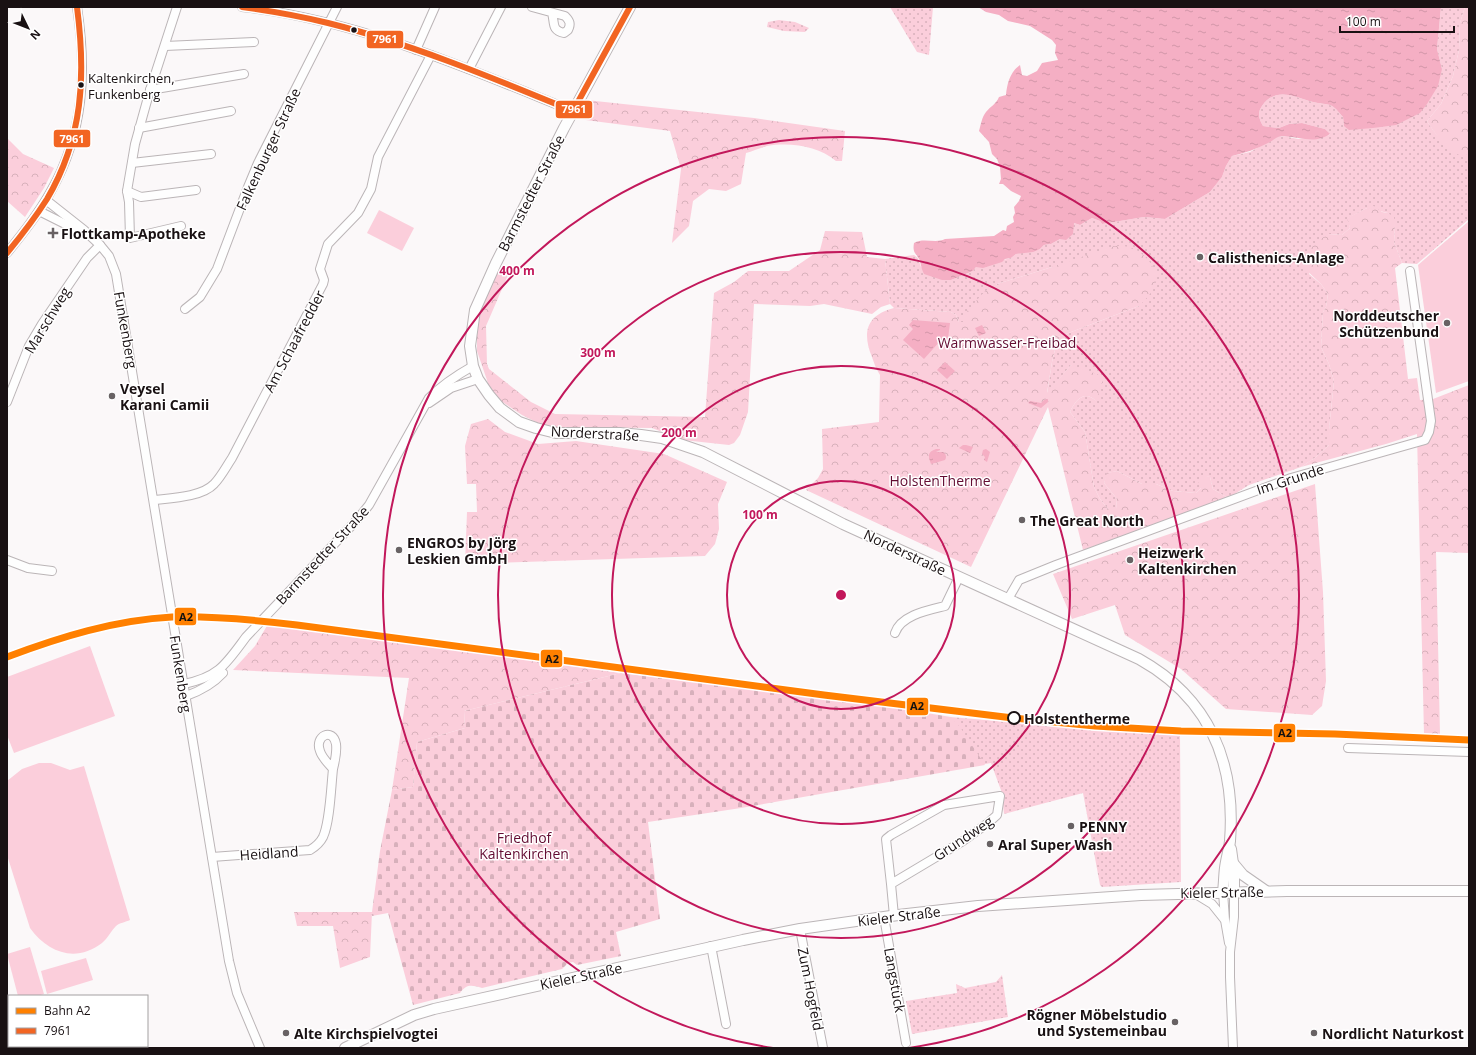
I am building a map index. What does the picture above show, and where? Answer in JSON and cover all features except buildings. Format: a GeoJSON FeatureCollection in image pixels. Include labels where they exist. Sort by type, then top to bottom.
{"type":"FeatureCollection","features":[{"type":"Feature","properties":{"kind":"main road","name":"Barmstedter Straße"},"geometry":{"type":"LineString","coordinates":[[478,379],[473,366],[470,346],[475,310],[498,259],[630,7]]}},
{"type":"Feature","properties":{"kind":"main road","name":"Norderstraße"},"geometry":{"type":"LineString","coordinates":[[478,379],[500,408],[519,422],[556,433],[620,433],[662,438],[703,452],[726,462],[843,524],[1139,659],[1164,675],[1188,696],[1209,724],[1215,738],[1223,763],[1230,801],[1230,842],[1233,863],[1234,892]]}},
{"type":"Feature","properties":{"kind":"main road","name":"Norderstraße"},"geometry":{"type":"LineString","coordinates":[[1223,892],[1225,867],[1230,842]]}},
{"type":"Feature","properties":{"kind":"main road"},"geometry":{"type":"LineString","coordinates":[[1233,863],[1243,875],[1266,891]]}},
{"type":"Feature","properties":{"kind":"main road","name":"Kieler Straße"},"geometry":{"type":"LineString","coordinates":[[345,1048],[414,1015],[434,1009],[711,946],[800,929],[884,917],[972,907],[1092,897],[1266,891],[1469,891]]}},
{"type":"Feature","properties":{"kind":"street"},"geometry":{"type":"LineString","coordinates":[[7,253],[46,200],[59,176],[76,128],[80,108],[82,84],[82,52],[78,7]]}},
{"type":"Feature","properties":{"kind":"street"},"geometry":{"type":"LineString","coordinates":[[177,7],[139,128],[127,191],[129,202],[130,238],[181,226]]}},
{"type":"Feature","properties":{"kind":"street"},"geometry":{"type":"LineString","coordinates":[[242,7],[265,8],[329,22],[431,55],[574,112]]}},
{"type":"Feature","properties":{"kind":"street","name":"Falkenburger Straße"},"geometry":{"type":"LineString","coordinates":[[185,309],[200,297],[217,269],[258,163],[337,7]]}},
{"type":"Feature","properties":{"kind":"street"},"geometry":{"type":"LineString","coordinates":[[416,50],[436,7]]}},
{"type":"Feature","properties":{"kind":"street"},"geometry":{"type":"LineString","coordinates":[[469,69],[501,7]]}},
{"type":"Feature","properties":{"kind":"street"},"geometry":{"type":"LineString","coordinates":[[532,7],[552,13]]}},
{"type":"Feature","properties":{"kind":"street"},"geometry":{"type":"LineString","coordinates":[[165,46],[254,42]]}},
{"type":"Feature","properties":{"kind":"street","name":"Am Schaafredder"},"geometry":{"type":"LineString","coordinates":[[154,500],[197,494],[208,489],[214,484],[232,458],[324,284],[320,269],[328,244],[358,214],[371,189],[378,157],[431,55]]}},
{"type":"Feature","properties":{"kind":"street"},"geometry":{"type":"LineString","coordinates":[[150,90],[244,74]]}},
{"type":"Feature","properties":{"kind":"street"},"geometry":{"type":"LineString","coordinates":[[139,128],[231,111]]}},
{"type":"Feature","properties":{"kind":"street"},"geometry":{"type":"LineString","coordinates":[[132,163],[211,154]]}},
{"type":"Feature","properties":{"kind":"street"},"geometry":{"type":"LineString","coordinates":[[127,191],[141,197],[196,190]]}},
{"type":"Feature","properties":{"kind":"street","name":"Funkenberg"},"geometry":{"type":"LineString","coordinates":[[46,200],[84,230],[100,245],[109,256],[116,274],[229,961],[237,993],[260,1048]]}},
{"type":"Feature","properties":{"kind":"street","name":"Funkenberg"},"geometry":{"type":"LineString","coordinates":[[39,211],[82,233],[88,234]]}},
{"type":"Feature","properties":{"kind":"street","name":"Marschweg"},"geometry":{"type":"LineString","coordinates":[[7,402],[29,346],[42,324],[87,258],[100,245]]}},
{"type":"Feature","properties":{"kind":"street","name":"Im Grunde"},"geometry":{"type":"LineString","coordinates":[[1008,599],[1019,580],[1056,565],[1284,481],[1425,440],[1429,432],[1430,421],[1410,271]]}},
{"type":"Feature","properties":{"kind":"street","name":"Barmstedter Straße"},"geometry":{"type":"LineString","coordinates":[[184,684],[215,674],[246,637],[356,521],[365,510],[429,398],[438,388],[473,366]]}},
{"type":"Feature","properties":{"kind":"street","name":"Barmstedter Straße"},"geometry":{"type":"LineString","coordinates":[[421,410],[451,388],[478,379]]}},
{"type":"Feature","properties":{"kind":"street"},"geometry":{"type":"LineString","coordinates":[[7,560],[28,568],[52,571]]}},
{"type":"Feature","properties":{"kind":"street"},"geometry":{"type":"LineString","coordinates":[[895,633],[901,624],[907,619],[946,606],[959,576]]}},
{"type":"Feature","properties":{"kind":"street","name":"Barmstedter Straße"},"geometry":{"type":"LineString","coordinates":[[186,696],[197,692],[213,682],[222,674],[230,663],[235,651]]}},
{"type":"Feature","properties":{"kind":"street"},"geometry":{"type":"LineString","coordinates":[[1348,748],[1469,752]]}},
{"type":"Feature","properties":{"kind":"street","name":"Heidland"},"geometry":{"type":"LineString","coordinates":[[212,857],[310,850],[313,848],[322,838],[326,829],[333,769]]}},
{"type":"Feature","properties":{"kind":"street","name":"Grundweg"},"geometry":{"type":"LineString","coordinates":[[891,884],[963,841],[988,823],[997,815],[1000,796],[944,805],[886,839],[894,916]]}},
{"type":"Feature","properties":{"kind":"street","name":"Norderstraße"},"geometry":{"type":"LineString","coordinates":[[1223,892],[1225,920],[1230,952]]}},
{"type":"Feature","properties":{"kind":"street","name":"Norderstraße"},"geometry":{"type":"LineString","coordinates":[[1233,1048],[1230,952],[1234,917],[1234,892]]}},
{"type":"Feature","properties":{"kind":"street"},"geometry":{"type":"LineString","coordinates":[[1193,893],[1212,904],[1225,920]]}},
{"type":"Feature","properties":{"kind":"street","name":"Langstück"},"geometry":{"type":"LineString","coordinates":[[884,917],[906,1043]]}},
{"type":"Feature","properties":{"kind":"street","name":"Zum Hogfeld"},"geometry":{"type":"LineString","coordinates":[[800,929],[823,1048]]}},
{"type":"Feature","properties":{"kind":"street"},"geometry":{"type":"LineString","coordinates":[[711,946],[726,1024]]}},
{"type":"Feature","properties":{"kind":"green space"},"geometry":{"type":"Polygon","coordinates":[[[890,7],[933,7],[929,55],[917,52],[890,7]]]}},
{"type":"Feature","properties":{"kind":"green space"},"geometry":{"type":"Polygon","coordinates":[[[1441,7],[1465,7],[1460,23],[1459,50],[1453,76],[1441,104],[1427,121],[1440,138],[1469,151],[1469,219],[1417,264],[1402,263],[1394,242],[1395,226],[1388,213],[1367,208],[1348,218],[1350,228],[1342,235],[1329,234],[1309,274],[1321,284],[1328,294],[1326,307],[1323,312],[1321,347],[1329,364],[1334,381],[1329,445],[1316,457],[1301,467],[1249,485],[1228,498],[1213,489],[1210,477],[1203,476],[1201,488],[1196,493],[1173,491],[1156,484],[1142,484],[1117,471],[1108,473],[1104,483],[1117,499],[1116,509],[1108,509],[1100,499],[1094,487],[1085,432],[1070,412],[1074,404],[1084,396],[1088,396],[1096,401],[1071,365],[1047,394],[1058,337],[1139,306],[1052,267],[997,284],[963,322],[959,322],[956,315],[951,312],[894,308],[890,304],[885,259],[914,255],[918,258],[921,267],[951,280],[973,271],[976,267],[1011,258],[1016,254],[1040,249],[1044,245],[1051,244],[1060,239],[1074,223],[1080,225],[1092,218],[1100,221],[1102,224],[1144,217],[1165,219],[1210,192],[1222,177],[1232,156],[1250,152],[1277,137],[1298,139],[1330,135],[1325,129],[1302,123],[1289,124],[1279,128],[1263,126],[1259,111],[1267,100],[1273,96],[1293,96],[1315,103],[1328,104],[1332,106],[1343,117],[1344,126],[1442,69],[1437,49],[1441,7]]]}},
{"type":"Feature","properties":{"kind":"green space"},"geometry":{"type":"Polygon","coordinates":[[[1465,7],[1469,7],[1469,148],[1466,157],[1455,153],[1449,148],[1434,132],[1427,121],[1441,104],[1453,76],[1459,50],[1460,23],[1465,7]]]}},
{"type":"Feature","properties":{"kind":"green space"},"geometry":{"type":"Polygon","coordinates":[[[779,20],[795,22],[809,28],[805,32],[784,31],[767,27],[768,22],[779,20]]]}},
{"type":"Feature","properties":{"kind":"green space"},"geometry":{"type":"Polygon","coordinates":[[[586,100],[754,118],[845,131],[842,161],[836,161],[813,149],[795,145],[767,146],[746,153],[741,184],[726,191],[709,189],[693,201],[689,226],[672,243],[681,169],[670,131],[578,119],[586,100]]]}},
{"type":"Feature","properties":{"kind":"green space"},"geometry":{"type":"Polygon","coordinates":[[[7,138],[23,154],[54,168],[44,188],[25,217],[7,201],[7,138]]]}},
{"type":"Feature","properties":{"kind":"green space"},"geometry":{"type":"Polygon","coordinates":[[[1374,206],[1382,212],[1388,213],[1394,217],[1394,242],[1402,263],[1395,268],[1408,379],[1417,378],[1420,400],[1433,399],[1469,385],[1469,553],[1436,552],[1440,734],[1424,734],[1417,434],[1301,467],[1316,457],[1329,445],[1334,381],[1329,364],[1321,347],[1323,312],[1326,307],[1328,294],[1321,284],[1302,266],[1304,256],[1317,241],[1329,234],[1342,235],[1350,228],[1347,218],[1374,206]]]}},
{"type":"Feature","properties":{"kind":"green space"},"geometry":{"type":"Polygon","coordinates":[[[379,210],[414,228],[402,251],[367,233],[379,210]]]}},
{"type":"Feature","properties":{"kind":"green space","name":"Norddeutscher Schützenbund"},"geometry":{"type":"Polygon","coordinates":[[[1469,221],[1469,381],[1436,393],[1418,265],[1469,221]]]}},
{"type":"Feature","properties":{"kind":"green space"},"geometry":{"type":"Polygon","coordinates":[[[825,231],[862,232],[867,257],[885,259],[890,304],[881,307],[872,314],[824,304],[810,306],[754,304],[748,412],[740,435],[734,443],[729,445],[683,440],[652,428],[557,427],[540,424],[522,415],[501,401],[489,386],[477,351],[477,331],[480,311],[500,267],[512,266],[486,326],[487,364],[489,369],[531,402],[555,414],[705,417],[714,293],[734,282],[748,271],[789,271],[820,250],[825,231]]]}},
{"type":"Feature","properties":{"kind":"green space"},"geometry":{"type":"Polygon","coordinates":[[[1114,246],[1130,247],[1146,257],[1156,274],[1155,286],[1139,306],[1058,337],[1047,393],[1071,365],[1104,378],[1096,401],[1088,396],[1084,396],[1074,404],[1070,412],[1085,432],[1094,487],[1100,499],[1108,509],[1116,509],[1117,499],[1104,483],[1107,473],[1117,471],[1142,484],[1156,484],[1173,491],[1196,493],[1201,488],[1198,483],[1203,475],[1210,477],[1213,489],[1228,498],[1083,550],[1048,407],[971,567],[806,490],[818,478],[823,469],[822,429],[879,422],[880,375],[876,368],[867,340],[869,326],[877,315],[894,308],[951,312],[956,315],[959,322],[963,322],[963,316],[984,292],[997,284],[1114,246]]]}},
{"type":"Feature","properties":{"kind":"green space","name":"Calisthenics-Anlage"},"geometry":{"type":"Polygon","coordinates":[[[1203,248],[1208,261],[1198,265],[1193,253],[1203,248]]]}},
{"type":"Feature","properties":{"kind":"green space"},"geometry":{"type":"Polygon","coordinates":[[[488,419],[505,432],[538,444],[576,441],[664,454],[727,482],[718,504],[719,529],[715,544],[705,556],[465,564],[467,512],[477,512],[476,484],[467,484],[465,446],[471,424],[488,419]]]}},
{"type":"Feature","properties":{"kind":"green space"},"geometry":{"type":"Polygon","coordinates":[[[1315,484],[1323,592],[1326,681],[1322,706],[1312,715],[1226,709],[1181,669],[1125,635],[1115,605],[1072,619],[1053,574],[1315,484]]]}},
{"type":"Feature","properties":{"kind":"green space"},"geometry":{"type":"Polygon","coordinates":[[[268,624],[621,673],[464,711],[465,728],[417,742],[413,787],[392,790],[409,678],[233,670],[255,646],[268,624]]]}},
{"type":"Feature","properties":{"kind":"green space"},"geometry":{"type":"Polygon","coordinates":[[[90,646],[115,716],[14,753],[7,735],[7,677],[90,646]]]}},
{"type":"Feature","properties":{"kind":"green space","name":"Friedhof Kaltenkirchen"},"geometry":{"type":"Polygon","coordinates":[[[621,673],[853,701],[951,717],[960,727],[985,765],[741,808],[648,822],[660,919],[616,932],[621,956],[577,965],[573,962],[568,963],[562,969],[482,988],[470,986],[465,988],[460,993],[413,1005],[388,913],[372,916],[372,912],[380,851],[392,790],[413,787],[417,742],[465,728],[464,711],[621,673]]]}},
{"type":"Feature","properties":{"kind":"green space"},"geometry":{"type":"Polygon","coordinates":[[[950,717],[1102,730],[1180,734],[1181,882],[1102,887],[1100,885],[1083,793],[1004,814],[1002,793],[991,763],[882,782],[950,717]]]}},
{"type":"Feature","properties":{"kind":"green space"},"geometry":{"type":"Polygon","coordinates":[[[39,763],[51,763],[70,770],[84,766],[130,920],[116,926],[102,943],[82,953],[73,954],[54,949],[37,937],[30,928],[7,855],[7,781],[22,769],[39,763]]]}},
{"type":"Feature","properties":{"kind":"green space"},"geometry":{"type":"Polygon","coordinates":[[[294,912],[372,912],[370,957],[340,968],[333,926],[297,926],[294,912]]]}},
{"type":"Feature","properties":{"kind":"green space"},"geometry":{"type":"Polygon","coordinates":[[[30,947],[44,994],[18,995],[7,954],[30,947]]]}},
{"type":"Feature","properties":{"kind":"green space"},"geometry":{"type":"Polygon","coordinates":[[[86,958],[93,980],[47,994],[41,971],[86,958]]]}},
{"type":"Feature","properties":{"kind":"green space"},"geometry":{"type":"Polygon","coordinates":[[[1002,975],[1008,1017],[912,1034],[906,1001],[957,993],[956,984],[965,988],[996,982],[1002,975]]]}},
{"type":"Feature","properties":{"kind":"water"},"geometry":{"type":"Polygon","coordinates":[[[978,7],[1441,7],[1437,49],[1442,69],[1438,86],[1420,113],[1396,125],[1349,130],[1344,126],[1343,117],[1330,105],[1315,103],[1293,96],[1273,96],[1267,100],[1259,111],[1263,126],[1279,128],[1289,124],[1302,123],[1325,129],[1330,134],[1317,139],[1278,137],[1255,149],[1232,156],[1222,177],[1210,192],[1165,219],[1144,217],[1102,224],[1100,221],[1092,218],[1080,225],[1074,223],[1073,234],[1066,240],[1060,239],[1051,244],[1044,245],[1040,249],[1033,252],[1016,254],[1002,262],[983,268],[976,267],[973,271],[951,280],[942,280],[924,274],[919,258],[914,251],[914,243],[918,241],[937,241],[945,239],[994,236],[1003,230],[1006,231],[1007,226],[1014,222],[1014,207],[1021,196],[1011,191],[1003,184],[999,184],[1001,179],[1000,167],[997,159],[992,154],[989,142],[979,131],[981,123],[985,114],[999,97],[1006,95],[1010,78],[1020,65],[1022,75],[1027,76],[1037,71],[1042,63],[1058,60],[1055,53],[1056,45],[1052,40],[1030,26],[1008,21],[999,15],[986,12],[978,7]]]}},
{"type":"Feature","properties":{"kind":"water"},"geometry":{"type":"Polygon","coordinates":[[[913,320],[950,323],[948,339],[951,343],[948,346],[941,340],[924,359],[903,340],[913,329],[909,325],[913,320]]]}},
{"type":"Feature","properties":{"kind":"water"},"geometry":{"type":"Polygon","coordinates":[[[982,325],[986,333],[979,336],[975,328],[982,325]]]}},
{"type":"Feature","properties":{"kind":"water"},"geometry":{"type":"Polygon","coordinates":[[[945,362],[955,371],[947,379],[937,370],[945,362]]]}},
{"type":"Feature","properties":{"kind":"water"},"geometry":{"type":"Polygon","coordinates":[[[1048,399],[1048,402],[1041,408],[1028,403],[1030,401],[1041,403],[1048,399]]]}},
{"type":"Feature","properties":{"kind":"water"},"geometry":{"type":"Polygon","coordinates":[[[963,445],[973,447],[970,453],[959,448],[963,445]]]}},
{"type":"Feature","properties":{"kind":"water"},"geometry":{"type":"Polygon","coordinates":[[[936,449],[940,450],[936,452],[944,453],[946,459],[931,464],[929,455],[931,451],[936,449]]]}},
{"type":"Feature","properties":{"kind":"water"},"geometry":{"type":"Polygon","coordinates":[[[986,449],[990,452],[987,462],[984,460],[985,457],[982,454],[983,450],[986,449]]]}},
{"type":"Feature","properties":{"kind":"rail line","name":"A2"},"geometry":{"type":"LineString","coordinates":[[7,657],[67,636],[130,622],[172,617],[219,618],[297,625],[824,695],[1013,718],[1095,726],[1181,731],[1335,734],[1469,740]]}},
{"type":"Feature","properties":{"kind":"transit line","name":"7961"},"geometry":{"type":"LineString","coordinates":[[7,253],[28,227],[47,199],[59,176],[75,130],[81,82],[80,33],[77,7]]}},
{"type":"Feature","properties":{"kind":"transit line","name":"7961"},"geometry":{"type":"LineString","coordinates":[[242,7],[317,20],[359,31],[452,62],[573,111],[630,7]]}},
{"type":"Feature","properties":{"kind":"place","name":"Kaltenkirchen, Funkenberg"},"geometry":{"type":"Point","coordinates":[81,85]}},
{"type":"Feature","properties":{"kind":"place","name":"Flottkamp-Apotheke"},"geometry":{"type":"Point","coordinates":[53,233]}},
{"type":"Feature","properties":{"kind":"place","name":"Calisthenics-Anlage"},"geometry":{"type":"Point","coordinates":[1200,257]}},
{"type":"Feature","properties":{"kind":"place","name":"Norddeutscher Schützenbund"},"geometry":{"type":"Point","coordinates":[1447,323]}},
{"type":"Feature","properties":{"kind":"place","name":"Veysel Karani Camii"},"geometry":{"type":"Point","coordinates":[112,396]}},
{"type":"Feature","properties":{"kind":"place","name":"The Great North"},"geometry":{"type":"Point","coordinates":[1022,520]}},
{"type":"Feature","properties":{"kind":"place","name":"ENGROS by Jörg Leskien GmbH"},"geometry":{"type":"Point","coordinates":[399,550]}},
{"type":"Feature","properties":{"kind":"place","name":"Heizwerk Kaltenkirchen"},"geometry":{"type":"Point","coordinates":[1130,560]}},
{"type":"Feature","properties":{"kind":"place","name":"Holstentherme"},"geometry":{"type":"Point","coordinates":[1014,718]}},
{"type":"Feature","properties":{"kind":"place","name":"PENNY"},"geometry":{"type":"Point","coordinates":[1071,826]}},
{"type":"Feature","properties":{"kind":"place","name":"Aral Super Wash"},"geometry":{"type":"Point","coordinates":[990,844]}},
{"type":"Feature","properties":{"kind":"place","name":"Rögner Möbelstudio und Systemeinbau"},"geometry":{"type":"Point","coordinates":[1175,1022]}},
{"type":"Feature","properties":{"kind":"place","name":"Alte Kirchspielvogtei"},"geometry":{"type":"Point","coordinates":[286,1033]}},
{"type":"Feature","properties":{"kind":"place","name":"Nordlicht Naturkost"},"geometry":{"type":"Point","coordinates":[1314,1033]}},
{"type":"Feature","properties":{"kind":"park label","name":"Warmwasser-Freibad"},"geometry":{"type":"Point","coordinates":[1007,342]}},
{"type":"Feature","properties":{"kind":"park label","name":"HolstenTherme"},"geometry":{"type":"Point","coordinates":[940,480]}}]}
